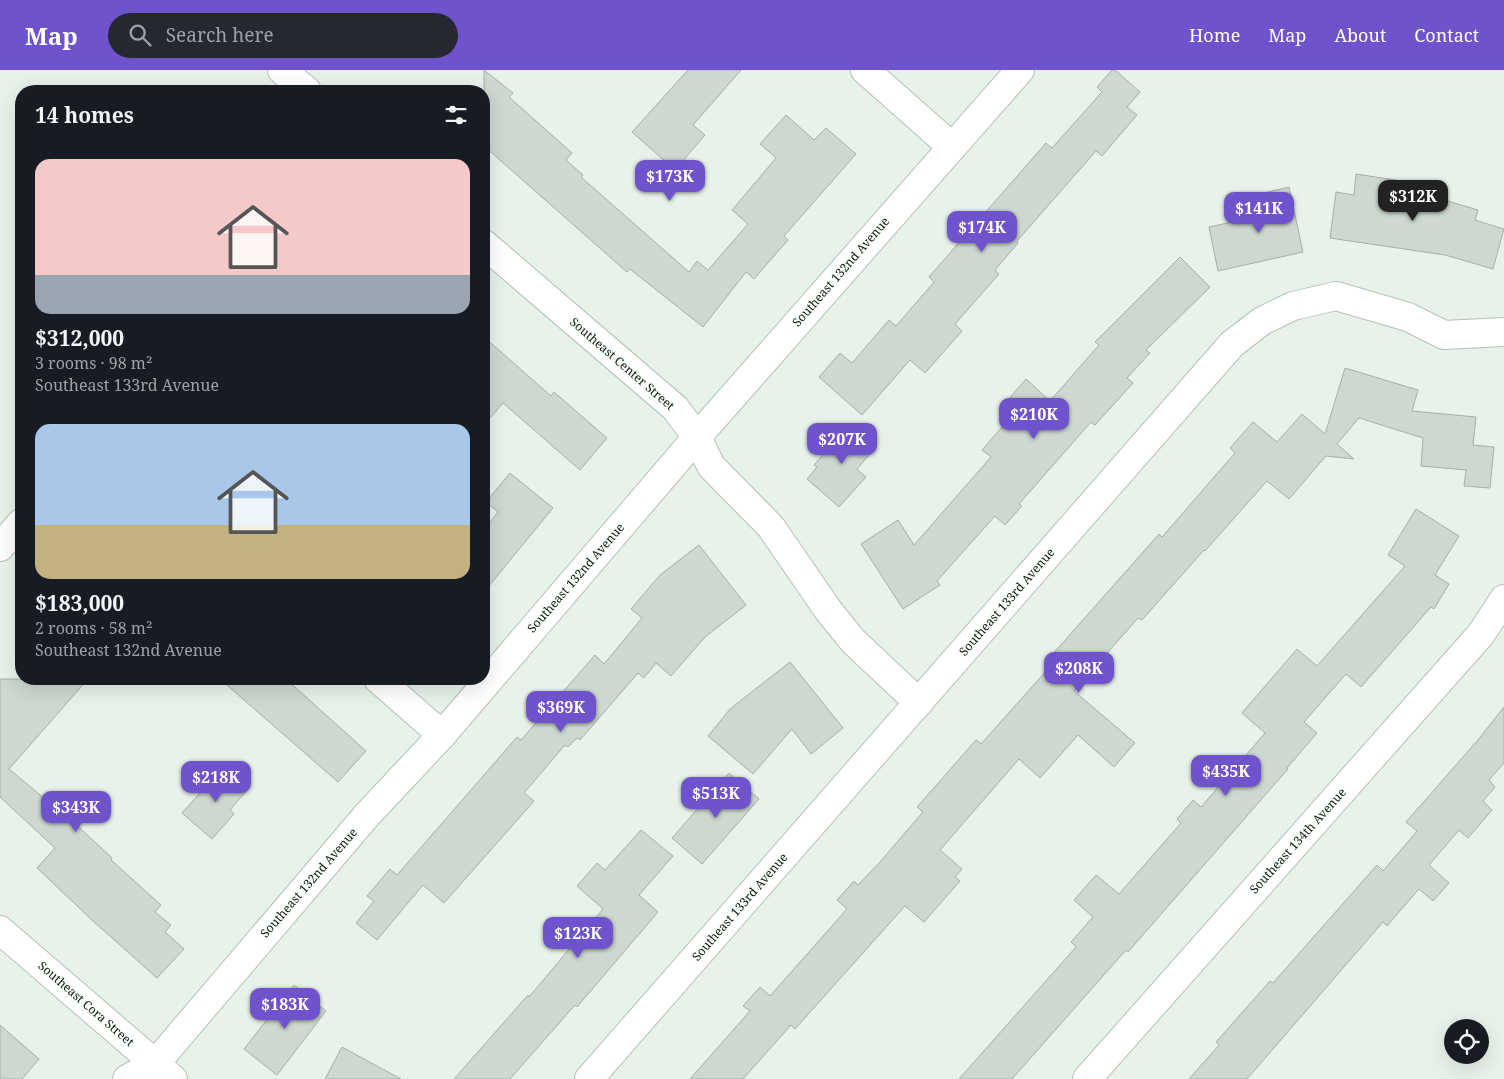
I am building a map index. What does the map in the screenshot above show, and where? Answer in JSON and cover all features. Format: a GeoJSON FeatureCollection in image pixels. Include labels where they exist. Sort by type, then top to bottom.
{"type":"FeatureCollection","features":[{"type":"Feature","properties":{"kind":"street"},"geometry":{"type":"LineString","coordinates":[[282,70],[300,85]]}},
{"type":"Feature","properties":{"kind":"street"},"geometry":{"type":"LineString","coordinates":[[865,70],[952,147]]}},
{"type":"Feature","properties":{"kind":"street","name":"Southeast 132nd Avenue"},"geometry":{"type":"LineString","coordinates":[[490,679],[697,437],[1020,70]]}},
{"type":"Feature","properties":{"kind":"street","name":"Southeast Center Street"},"geometry":{"type":"LineString","coordinates":[[490,249],[674,408],[697,437],[711,466],[771,527],[828,610],[853,641],[919,703]]}},
{"type":"Feature","properties":{"kind":"street","name":"Southeast 133rd Avenue"},"geometry":{"type":"LineString","coordinates":[[589,1079],[1232,344],[1262,321],[1293,306],[1336,296],[1408,317],[1444,335],[1504,332]]}},
{"type":"Feature","properties":{"kind":"street"},"geometry":{"type":"LineString","coordinates":[[0,547],[15,530]]}},
{"type":"Feature","properties":{"kind":"street","name":"Southeast 134th Avenue"},"geometry":{"type":"LineString","coordinates":[[1087,1079],[1481,634],[1504,599]]}},
{"type":"Feature","properties":{"kind":"street"},"geometry":{"type":"LineString","coordinates":[[385,685],[442,735]]}},
{"type":"Feature","properties":{"kind":"street","name":"Southeast 132nd Avenue"},"geometry":{"type":"LineString","coordinates":[[127,1079],[164,1071],[367,815],[442,735],[485,685]]}},
{"type":"Feature","properties":{"kind":"street","name":"Southeast Cora Street"},"geometry":{"type":"LineString","coordinates":[[0,930],[164,1071]]}},
{"type":"Feature","properties":{"kind":"building"},"geometry":{"type":"Polygon","coordinates":[[[484,70],[513,93],[509,97],[572,153],[566,160],[583,175],[581,177],[689,272],[697,261],[708,270],[748,224],[732,210],[776,158],[760,144],[786,115],[814,140],[826,128],[856,154],[784,236],[788,240],[754,279],[746,272],[703,327],[630,269],[627,272],[490,151],[490,85],[484,85],[484,70]]]}},
{"type":"Feature","properties":{"kind":"building"},"geometry":{"type":"Polygon","coordinates":[[[688,70],[741,70],[693,125],[705,135],[675,170],[632,132],[688,70]]]}},
{"type":"Feature","properties":{"kind":"building"},"geometry":{"type":"Polygon","coordinates":[[[1112,70],[1115,70],[1140,92],[1127,107],[1137,115],[1102,156],[1096,151],[1017,241],[1018,243],[995,270],[999,274],[955,324],[962,331],[925,373],[910,360],[862,415],[819,377],[840,353],[852,363],[889,320],[896,326],[934,282],[929,277],[1046,143],[1052,148],[1102,92],[1097,87],[1112,70]]]}},
{"type":"Feature","properties":{"kind":"building"},"geometry":{"type":"Polygon","coordinates":[[[1356,174],[1415,183],[1414,191],[1478,210],[1475,220],[1504,229],[1493,269],[1445,255],[1330,238],[1336,192],[1354,195],[1356,174]]]}},
{"type":"Feature","properties":{"kind":"building"},"geometry":{"type":"Polygon","coordinates":[[[1289,187],[1303,252],[1218,271],[1209,227],[1260,216],[1256,195],[1289,187]]]}},
{"type":"Feature","properties":{"kind":"building"},"geometry":{"type":"Polygon","coordinates":[[[1180,257],[1210,287],[1146,350],[1150,353],[1127,378],[1133,383],[1095,425],[1091,422],[1019,504],[1022,506],[1005,525],[995,516],[937,581],[940,585],[903,609],[861,544],[898,520],[914,545],[991,457],[982,450],[1017,410],[1007,401],[1026,379],[1050,401],[1099,345],[1095,342],[1180,257]]]}},
{"type":"Feature","properties":{"kind":"building"},"geometry":{"type":"Polygon","coordinates":[[[490,342],[551,396],[554,392],[607,438],[580,470],[503,403],[490,418],[490,342]]]}},
{"type":"Feature","properties":{"kind":"building"},"geometry":{"type":"Polygon","coordinates":[[[1345,368],[1418,390],[1412,411],[1476,417],[1473,445],[1494,447],[1490,488],[1464,486],[1466,470],[1421,466],[1423,438],[1359,418],[1337,444],[1354,459],[1326,456],[1289,499],[1267,481],[1142,620],[1138,618],[1074,691],[1135,743],[1114,767],[1078,735],[1040,778],[1019,759],[940,850],[962,869],[955,877],[960,881],[924,922],[905,906],[795,1029],[791,1025],[743,1079],[690,1079],[750,1011],[743,1006],[760,987],[770,996],[847,909],[837,900],[854,881],[858,885],[880,862],[923,812],[917,807],[976,740],[981,744],[1056,660],[1051,656],[1159,534],[1162,537],[1235,453],[1230,448],[1253,422],[1277,442],[1302,414],[1325,434],[1345,368]]]}},
{"type":"Feature","properties":{"kind":"building"},"geometry":{"type":"Polygon","coordinates":[[[851,423],[877,446],[857,469],[866,477],[839,507],[807,479],[817,467],[814,465],[851,423]]]}},
{"type":"Feature","properties":{"kind":"building"},"geometry":{"type":"Polygon","coordinates":[[[510,473],[553,508],[490,585],[490,522],[498,512],[490,505],[490,497],[510,473]]]}},
{"type":"Feature","properties":{"kind":"building"},"geometry":{"type":"Polygon","coordinates":[[[1416,509],[1459,536],[1435,575],[1449,584],[1434,609],[1431,607],[1361,687],[1346,674],[1304,722],[1317,733],[1288,769],[1128,952],[1126,950],[1012,1079],[959,1079],[1076,947],[1071,942],[1093,917],[1074,900],[1096,875],[1119,894],[1181,823],[1177,819],[1193,800],[1201,807],[1265,733],[1242,713],[1297,649],[1317,666],[1405,566],[1388,555],[1416,509]]]}},
{"type":"Feature","properties":{"kind":"building"},"geometry":{"type":"Polygon","coordinates":[[[699,545],[746,605],[705,637],[671,676],[656,663],[644,678],[638,673],[580,740],[577,738],[568,747],[565,745],[524,793],[534,801],[444,903],[423,885],[377,940],[356,923],[374,901],[367,896],[390,869],[397,875],[517,737],[521,740],[595,655],[604,664],[642,618],[631,609],[660,575],[699,545]]]}},
{"type":"Feature","properties":{"kind":"building"},"geometry":{"type":"Polygon","coordinates":[[[790,662],[843,728],[811,754],[792,729],[753,774],[708,736],[730,709],[790,662]]]}},
{"type":"Feature","properties":{"kind":"building"},"geometry":{"type":"Polygon","coordinates":[[[0,679],[15,679],[15,685],[83,685],[9,769],[51,804],[52,802],[112,858],[111,860],[161,905],[155,912],[171,925],[165,932],[184,949],[157,978],[37,868],[55,848],[0,797],[0,679]]]}},
{"type":"Feature","properties":{"kind":"building"},"geometry":{"type":"Polygon","coordinates":[[[227,685],[293,685],[366,751],[338,782],[227,685]]]}},
{"type":"Feature","properties":{"kind":"building"},"geometry":{"type":"Polygon","coordinates":[[[1504,707],[1504,763],[1489,780],[1495,787],[1483,801],[1492,810],[1468,838],[1459,830],[1429,865],[1449,883],[1433,901],[1419,889],[1387,926],[1383,922],[1247,1079],[1189,1079],[1219,1045],[1216,1042],[1270,981],[1273,983],[1377,865],[1383,871],[1417,831],[1406,822],[1477,741],[1504,707]]]}},
{"type":"Feature","properties":{"kind":"building"},"geometry":{"type":"Polygon","coordinates":[[[224,766],[249,788],[230,810],[234,814],[212,839],[182,813],[224,766]]]}},
{"type":"Feature","properties":{"kind":"building"},"geometry":{"type":"Polygon","coordinates":[[[729,773],[759,799],[702,864],[672,838],[729,773]]]}},
{"type":"Feature","properties":{"kind":"building"},"geometry":{"type":"Polygon","coordinates":[[[641,830],[673,856],[639,895],[658,912],[577,1007],[575,1005],[510,1079],[454,1079],[528,995],[529,997],[603,909],[577,886],[597,863],[605,870],[641,830]]]}},
{"type":"Feature","properties":{"kind":"building"},"geometry":{"type":"Polygon","coordinates":[[[294,985],[326,1011],[277,1075],[244,1049],[294,985]]]}},
{"type":"Feature","properties":{"kind":"building"},"geometry":{"type":"Polygon","coordinates":[[[0,1025],[39,1059],[22,1079],[0,1079],[0,1025]]]}},
{"type":"Feature","properties":{"kind":"building"},"geometry":{"type":"Polygon","coordinates":[[[342,1047],[401,1079],[325,1079],[342,1047]]]}}]}
